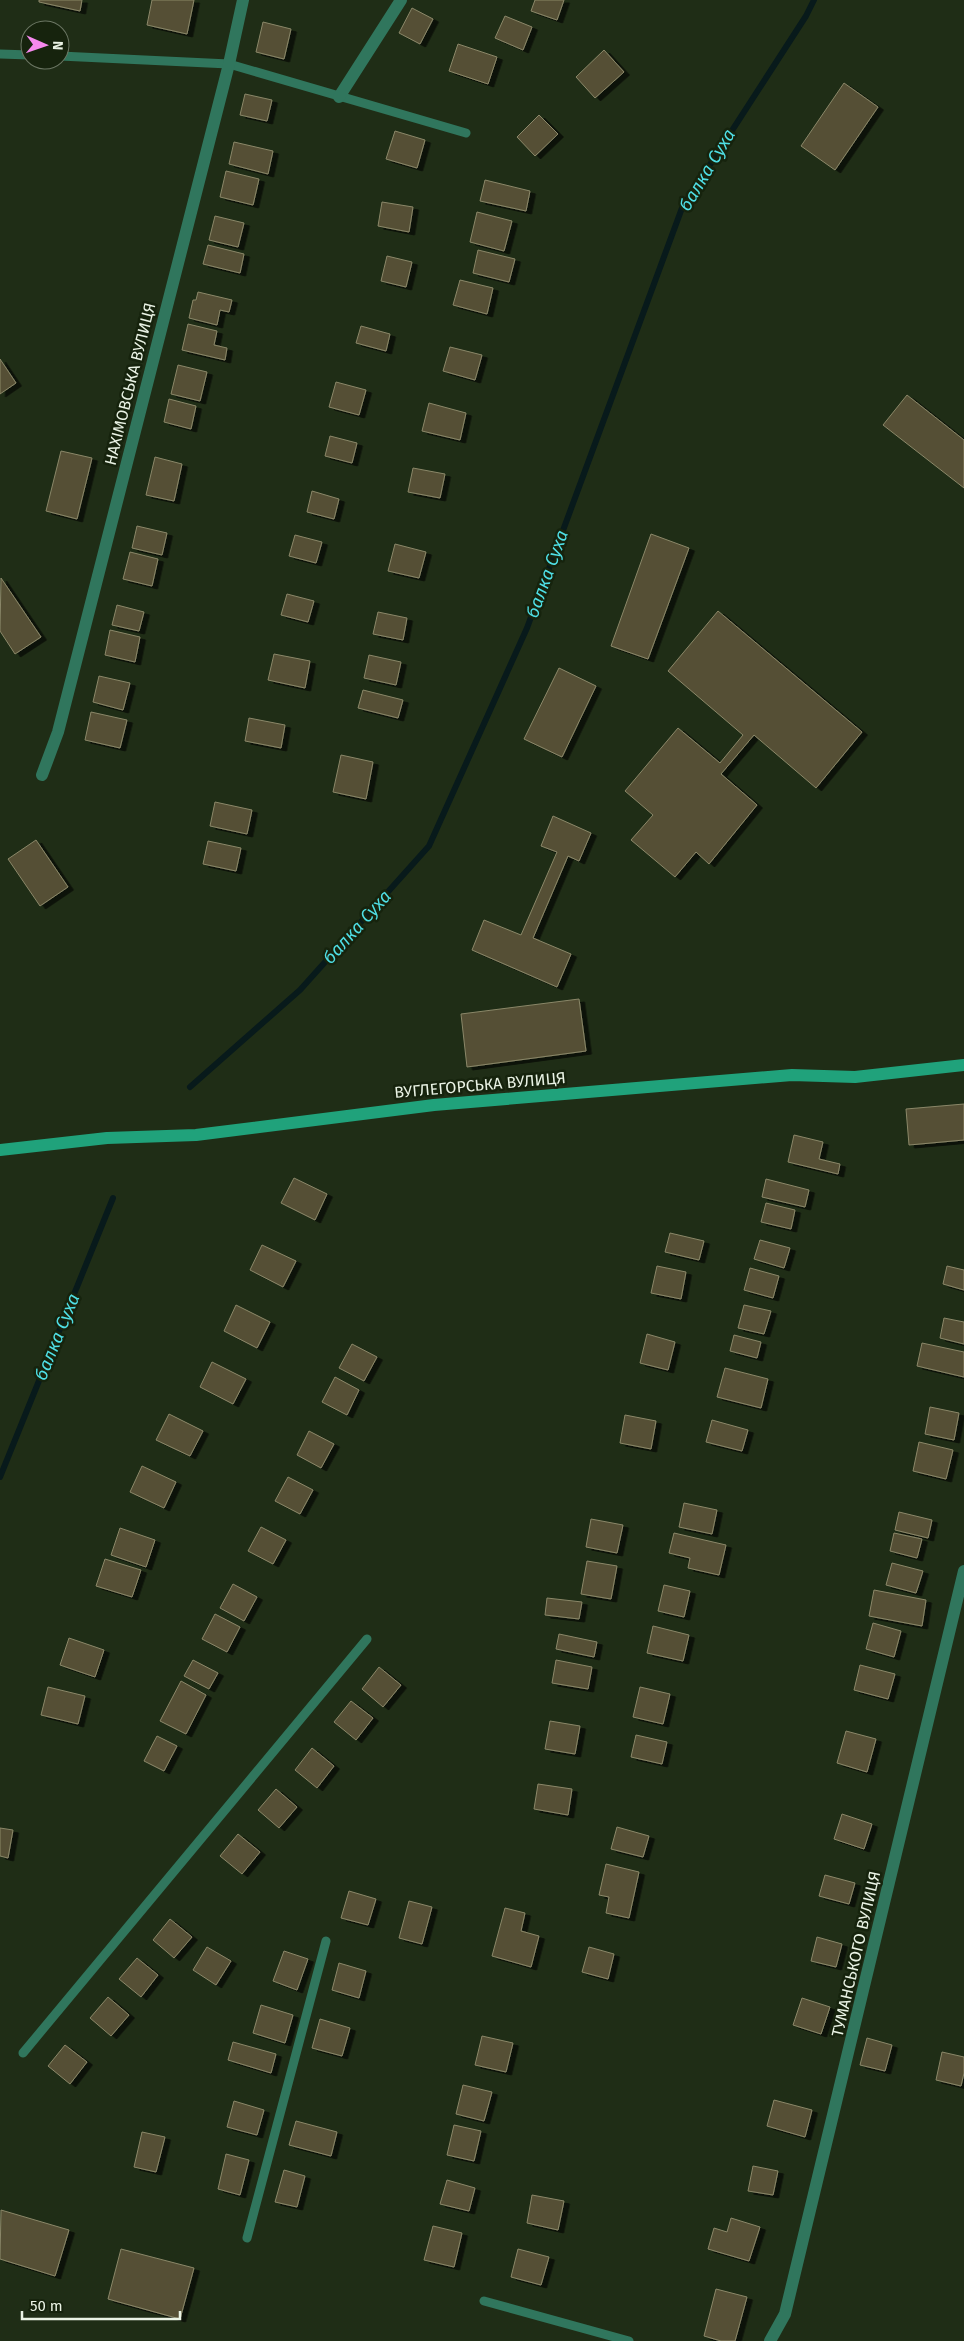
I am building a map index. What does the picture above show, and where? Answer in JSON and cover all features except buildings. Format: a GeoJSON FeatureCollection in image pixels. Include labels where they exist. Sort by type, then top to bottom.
{"type":"FeatureCollection","features":[{"type":"Feature","properties":{"kind":"main road","name":"ВУГЛЕГОРСЬКА ВУЛИЦЯ"},"geometry":{"type":"LineString","coordinates":[[0,1150],[108,1138],[196,1135],[434,1105],[792,1075],[855,1077],[964,1065]]}},
{"type":"Feature","properties":{"kind":"street","name":"НАХІМОВСЬКА ВУЛИЦЯ"},"geometry":{"type":"LineString","coordinates":[[42,775],[60,723],[229,64],[243,0]]}},
{"type":"Feature","properties":{"kind":"street"},"geometry":{"type":"LineString","coordinates":[[339,97],[401,0]]}},
{"type":"Feature","properties":{"kind":"street","name":"ТУМАНСЬКОГО ВУЛИЦЯ"},"geometry":{"type":"LineString","coordinates":[[770,2341],[785,2314],[964,1571]]}},
{"type":"Feature","properties":{"kind":"lane"},"geometry":{"type":"LineString","coordinates":[[0,54],[20,55]]}},
{"type":"Feature","properties":{"kind":"lane"},"geometry":{"type":"LineString","coordinates":[[70,56],[229,64],[466,133]]}},
{"type":"Feature","properties":{"kind":"lane"},"geometry":{"type":"LineString","coordinates":[[23,2053],[367,1639]]}},
{"type":"Feature","properties":{"kind":"lane"},"geometry":{"type":"LineString","coordinates":[[247,2238],[326,1941]]}},
{"type":"Feature","properties":{"kind":"lane"},"geometry":{"type":"LineString","coordinates":[[484,2302],[629,2341]]}},
{"type":"Feature","properties":{"kind":"waterway","name":"балка Суха"},"geometry":{"type":"LineString","coordinates":[[190,1087],[300,990],[429,846],[527,628],[682,208],[806,16],[814,0]]}},
{"type":"Feature","properties":{"kind":"waterway","name":"балка Суха"},"geometry":{"type":"LineString","coordinates":[[0,1477],[113,1198]]}}]}
